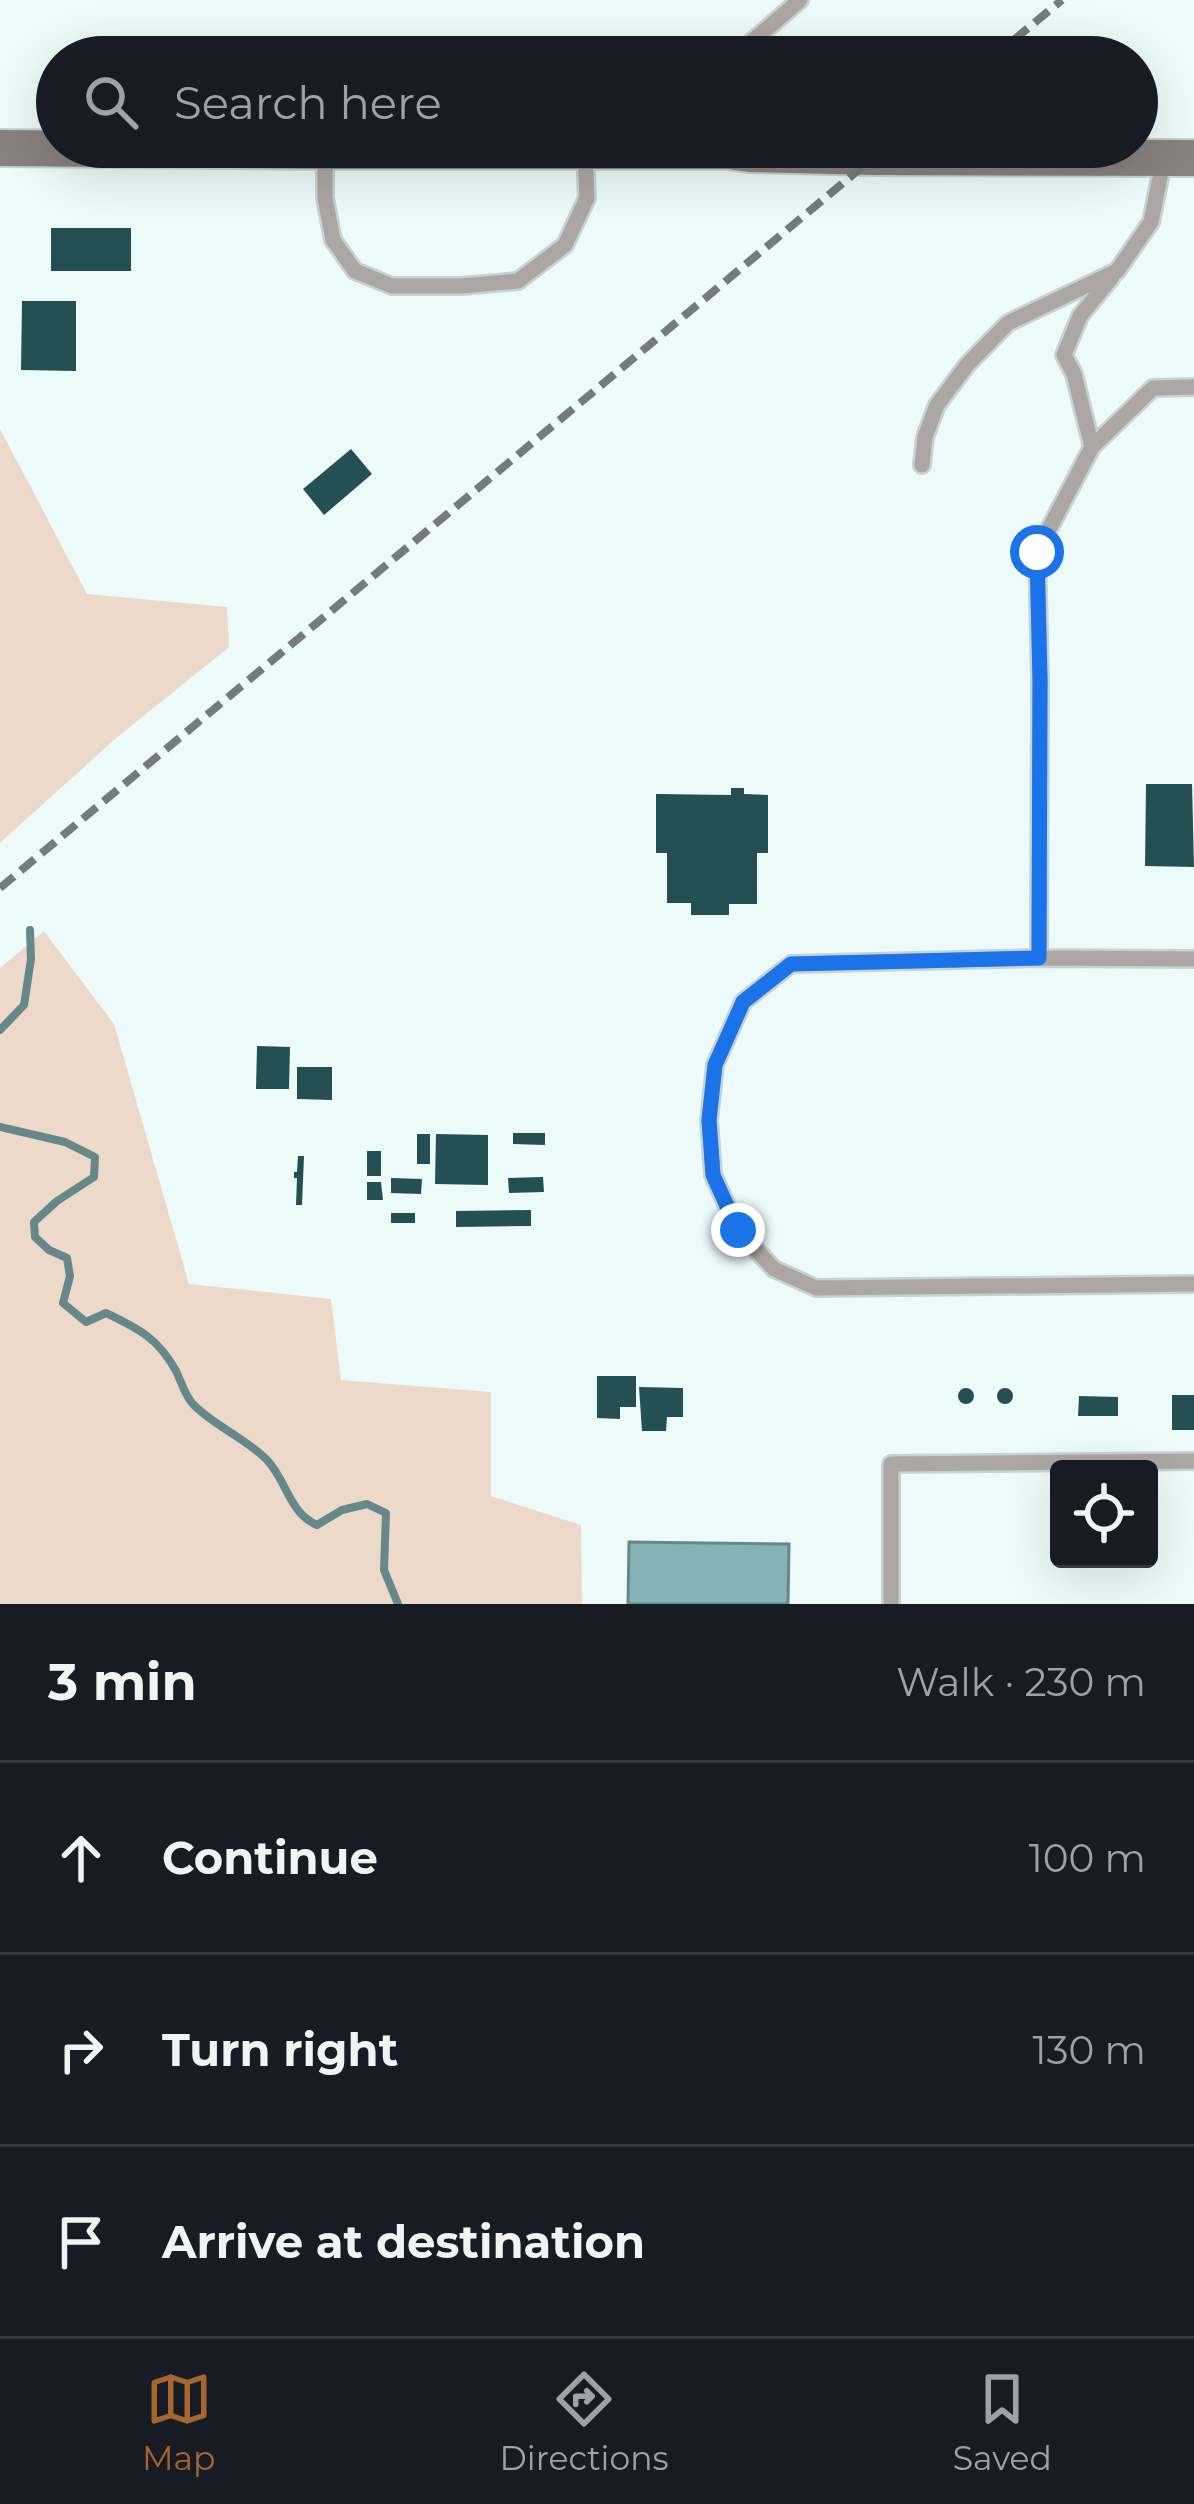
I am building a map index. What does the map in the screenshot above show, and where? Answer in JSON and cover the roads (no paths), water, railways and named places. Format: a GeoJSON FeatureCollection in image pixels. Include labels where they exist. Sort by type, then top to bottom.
{"type":"FeatureCollection","features":[{"type":"Feature","properties":{"kind":"main road"},"geometry":{"type":"LineString","coordinates":[[0,148],[36,148]]}},
{"type":"Feature","properties":{"kind":"lane"},"geometry":{"type":"LineString","coordinates":[[758,36],[800,0]]}},
{"type":"Feature","properties":{"kind":"lane"},"geometry":{"type":"LineString","coordinates":[[1092,447],[1074,374],[1064,355],[1081,316],[1151,222],[1179,158]]}},
{"type":"Feature","properties":{"kind":"lane"},"geometry":{"type":"LineString","coordinates":[[326,168],[325,198],[333,240],[355,271],[392,286],[461,286],[518,281],[565,245],[587,198],[586,168]]}},
{"type":"Feature","properties":{"kind":"lane"},"geometry":{"type":"LineString","coordinates":[[922,465],[925,437],[937,405],[967,364],[1008,323],[1117,272]]}},
{"type":"Feature","properties":{"kind":"lane"},"geometry":{"type":"LineString","coordinates":[[1039,958],[1037,552],[1092,447],[1153,388],[1194,387]]}},
{"type":"Feature","properties":{"kind":"lane"},"geometry":{"type":"LineString","coordinates":[[1194,959],[791,964],[743,1002],[715,1065],[709,1120],[713,1175],[738,1230],[774,1269],[816,1288],[1194,1285]]}},
{"type":"Feature","properties":{"kind":"lane"},"geometry":{"type":"LineString","coordinates":[[890,1604],[891,1464],[1194,1461]]}},
{"type":"Feature","properties":{"kind":"water"},"geometry":{"type":"Polygon","coordinates":[[[629,1542],[789,1544],[788,1604],[628,1604],[629,1542]]]}},
{"type":"Feature","properties":{"kind":"waterway"},"geometry":{"type":"LineString","coordinates":[[0,1030],[24,1005],[30,930]]}},
{"type":"Feature","properties":{"kind":"waterway"},"geometry":{"type":"LineString","coordinates":[[0,1127],[65,1142],[95,1157],[94,1177],[34,1222],[35,1237],[67,1258],[70,1276],[63,1303],[86,1322],[106,1313],[155,1342],[193,1404],[267,1460],[308,1520],[317,1525],[342,1510],[367,1504],[386,1513],[384,1570],[398,1604]]}},
{"type":"Feature","properties":{"kind":"railway"},"geometry":{"type":"LineString","coordinates":[[1018,36],[1062,0]]}},
{"type":"Feature","properties":{"kind":"railway"},"geometry":{"type":"LineString","coordinates":[[0,888],[861,168]]}}]}
